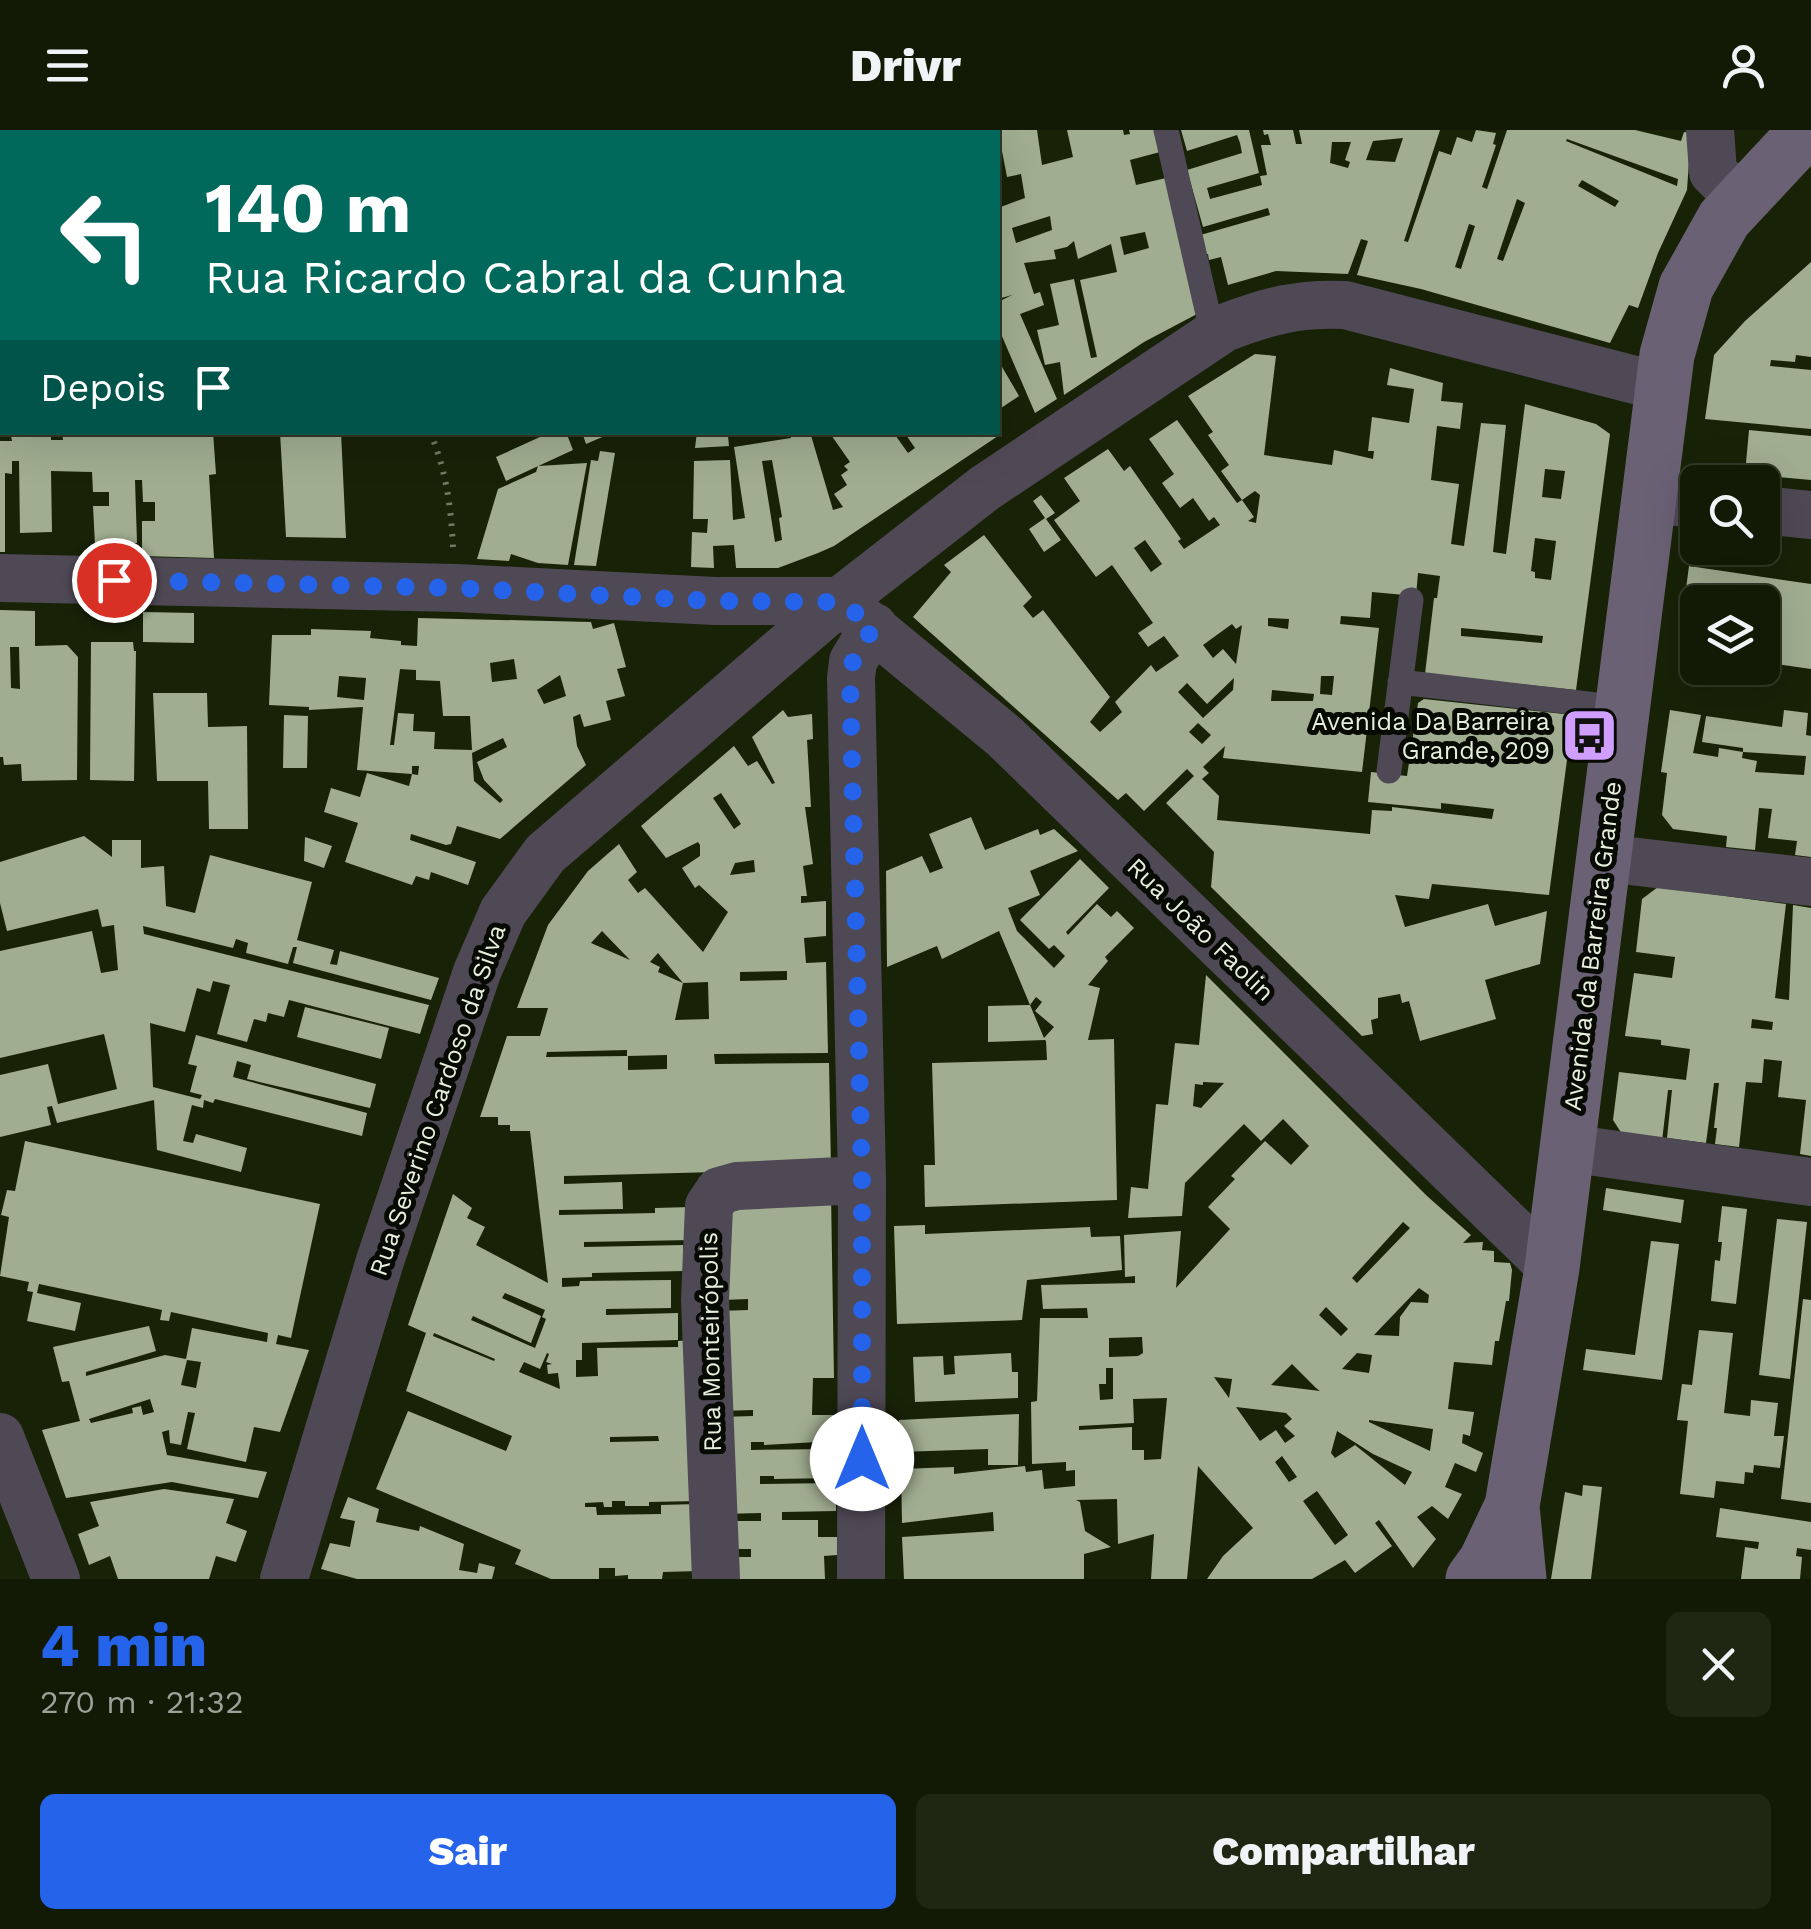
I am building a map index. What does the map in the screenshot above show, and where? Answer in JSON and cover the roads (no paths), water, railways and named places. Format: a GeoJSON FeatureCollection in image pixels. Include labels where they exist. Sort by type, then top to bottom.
{"type":"FeatureCollection","features":[{"type":"Feature","properties":{"kind":"main road","name":"Avenida da Barreira Grande"},"geometry":{"type":"LineString","coordinates":[[1519,1579],[1512,1506],[1552,1268],[1622,708],[1673,502],[1662,387],[1666,355],[1686,287],[1724,219],[1807,130]]}},
{"type":"Feature","properties":{"kind":"main road","name":"Avenida da Barreira Grande"},"geometry":{"type":"LineString","coordinates":[[1473,1579],[1486,1562],[1512,1506]]}},
{"type":"Feature","properties":{"kind":"street"},"geometry":{"type":"LineString","coordinates":[[1710,130],[1712,172],[1742,201]]}},
{"type":"Feature","properties":{"kind":"street","name":"Rua Severino Cardoso da Silva"},"geometry":{"type":"LineString","coordinates":[[284,1579],[380,1261],[477,972],[503,912],[545,854],[857,614],[985,488],[1213,336],[1268,311],[1306,303],[1345,305],[1662,387]]}},
{"type":"Feature","properties":{"kind":"street"},"geometry":{"type":"LineString","coordinates":[[1780,511],[1811,514]]}},
{"type":"Feature","properties":{"kind":"street"},"geometry":{"type":"LineString","coordinates":[[0,578],[456,588],[715,601],[857,614],[850,678],[862,1180],[862,1579]]}},
{"type":"Feature","properties":{"kind":"street","name":"Rua João Faolin"},"geometry":{"type":"LineString","coordinates":[[857,614],[1005,737],[1552,1268]]}},
{"type":"Feature","properties":{"kind":"street"},"geometry":{"type":"LineString","coordinates":[[1604,858],[1811,882]]}},
{"type":"Feature","properties":{"kind":"street"},"geometry":{"type":"LineString","coordinates":[[1567,1148],[1811,1182]]}},
{"type":"Feature","properties":{"kind":"street","name":"Rua Monteirópolis"},"geometry":{"type":"LineString","coordinates":[[716,1579],[705,1300],[709,1206],[719,1191],[737,1186],[862,1180]]}},
{"type":"Feature","properties":{"kind":"street"},"geometry":{"type":"LineString","coordinates":[[0,1436],[56,1579]]}},
{"type":"Feature","properties":{"kind":"lane"},"geometry":{"type":"LineString","coordinates":[[1166,130],[1213,336]]}},
{"type":"Feature","properties":{"kind":"lane"},"geometry":{"type":"LineString","coordinates":[[1389,771],[1411,600]]}},
{"type":"Feature","properties":{"kind":"lane"},"geometry":{"type":"LineString","coordinates":[[1400,682],[1622,708]]}},
{"type":"Feature","properties":{"kind":"place","name":"Avenida Da Barreira Grande, 209"},"geometry":{"type":"Point","coordinates":[1589,735]}}]}
